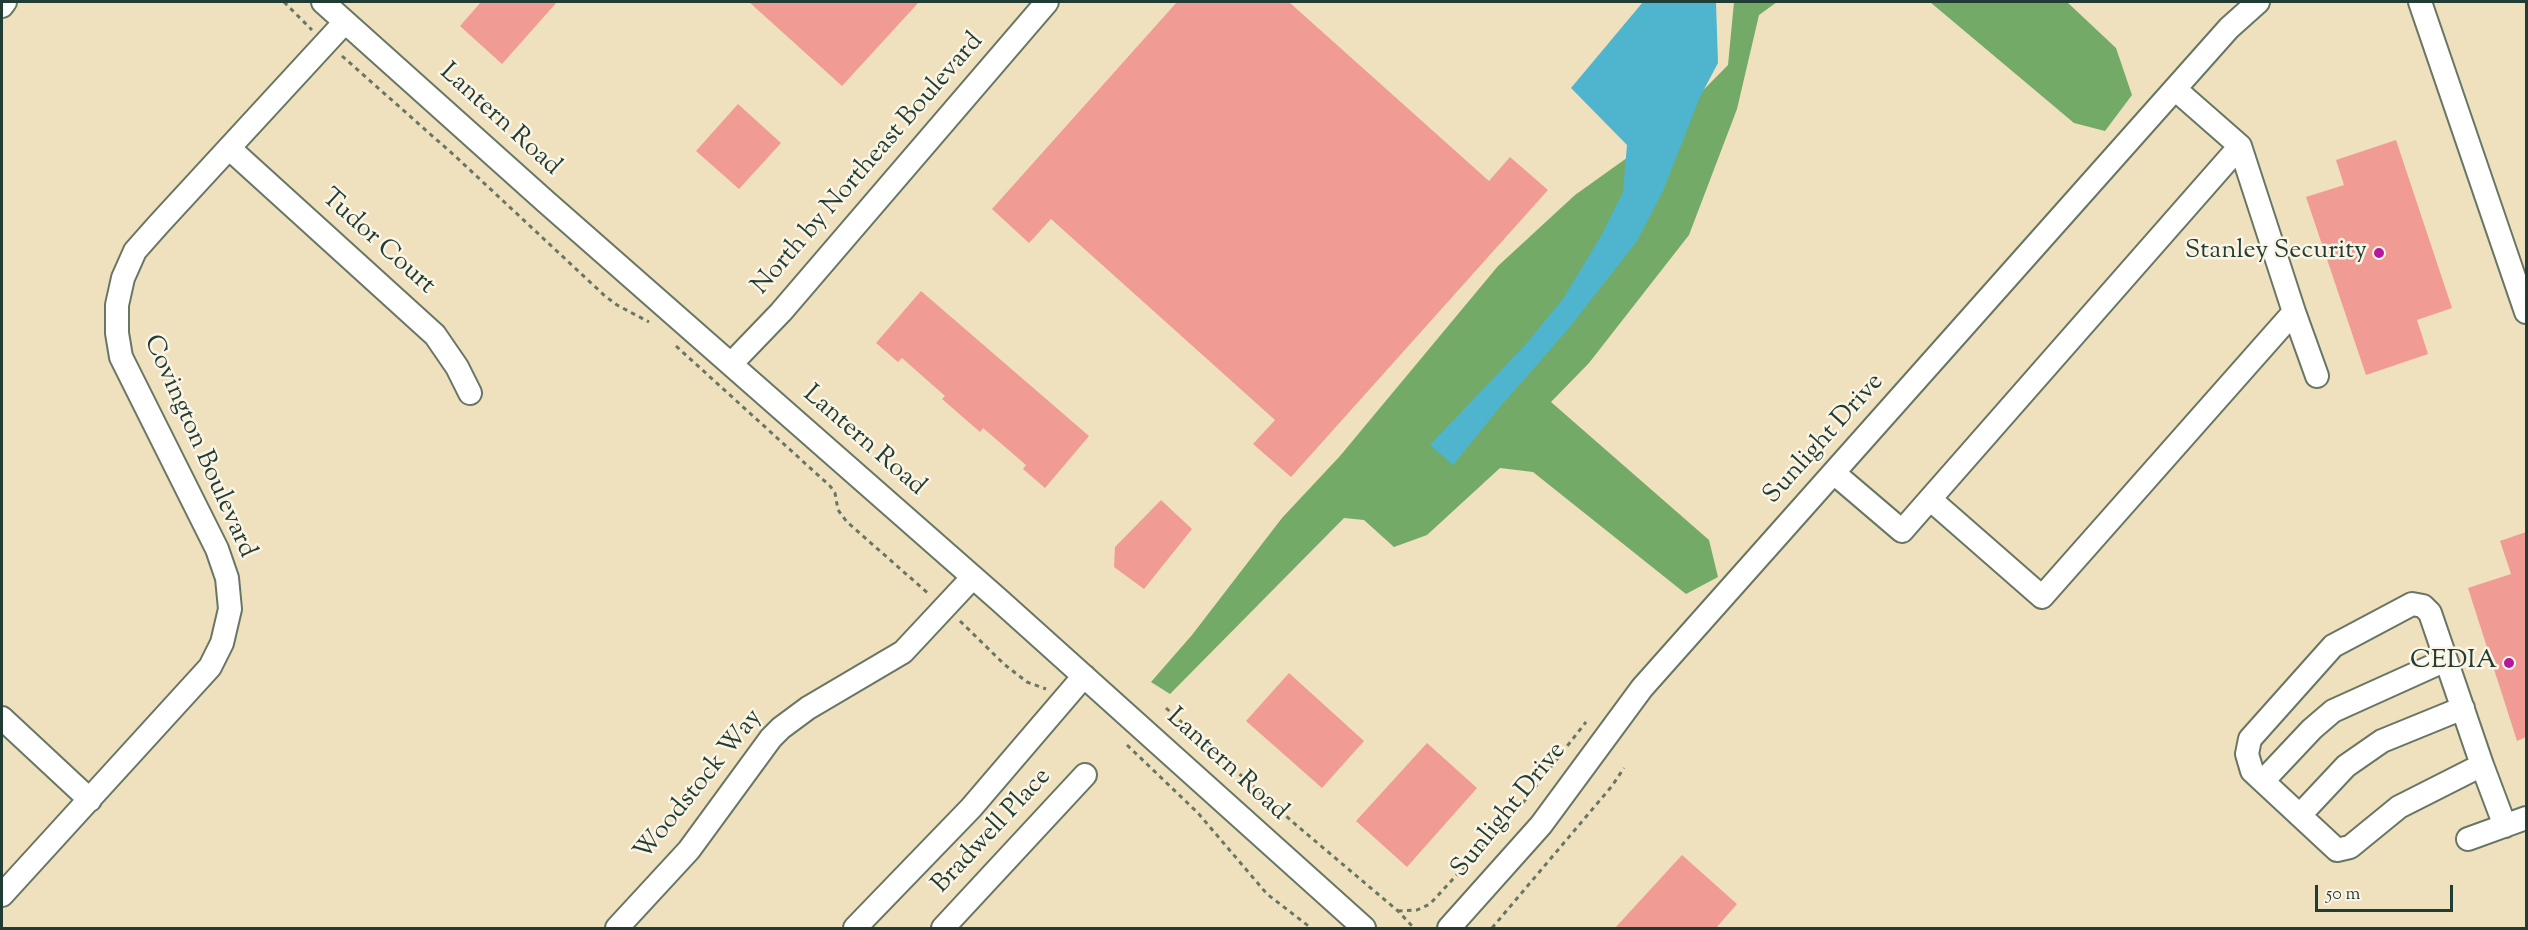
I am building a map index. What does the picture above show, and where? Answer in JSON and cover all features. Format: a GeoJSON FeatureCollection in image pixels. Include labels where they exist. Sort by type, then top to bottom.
{"type":"FeatureCollection","features":[{"type":"Feature","properties":{"kind":"street"},"geometry":{"type":"LineString","coordinates":[[2,6],[5,2]]}},
{"type":"Feature","properties":{"kind":"street","name":"Lantern Road"},"geometry":{"type":"LineString","coordinates":[[323,2],[973,577],[1364,928]]}},
{"type":"Feature","properties":{"kind":"street","name":"North by Northeast Boulevard"},"geometry":{"type":"LineString","coordinates":[[731,364],[781,312],[1047,2]]}},
{"type":"Feature","properties":{"kind":"street","name":"Sunlight Drive"},"geometry":{"type":"LineString","coordinates":[[1449,928],[1541,825],[1642,688],[2229,28],[2258,2]]}},
{"type":"Feature","properties":{"kind":"street"},"geometry":{"type":"LineString","coordinates":[[2421,2],[2526,312]]}},
{"type":"Feature","properties":{"kind":"street","name":"Covington Boulevard"},"geometry":{"type":"LineString","coordinates":[[2,895],[210,667],[222,643],[230,609],[226,578],[217,549],[121,357],[117,333],[117,305],[123,278],[135,251],[345,22]]}},
{"type":"Feature","properties":{"kind":"street"},"geometry":{"type":"LineString","coordinates":[[2175,89],[2240,146],[2317,375]]}},
{"type":"Feature","properties":{"kind":"street"},"geometry":{"type":"LineString","coordinates":[[1834,473],[1902,531],[2240,146]]}},
{"type":"Feature","properties":{"kind":"street","name":"Tudor Court"},"geometry":{"type":"LineString","coordinates":[[229,148],[435,335],[457,367],[470,393]]}},
{"type":"Feature","properties":{"kind":"street"},"geometry":{"type":"LineString","coordinates":[[1930,499],[2042,597],[2294,312]]}},
{"type":"Feature","properties":{"kind":"street","name":"Woodstock Way"},"geometry":{"type":"LineString","coordinates":[[617,928],[689,850],[771,738],[781,728],[808,708],[903,652],[973,577]]}},
{"type":"Feature","properties":{"kind":"street"},"geometry":{"type":"LineString","coordinates":[[2468,839],[2516,822],[2482,765],[2430,613],[2422,606],[2412,604],[2333,646],[2250,739],[2247,754],[2252,771],[2337,850],[2350,848],[2399,807],[2482,765]]}},
{"type":"Feature","properties":{"kind":"street"},"geometry":{"type":"LineString","coordinates":[[2263,781],[2312,729],[2333,711],[2446,660]]}},
{"type":"Feature","properties":{"kind":"street"},"geometry":{"type":"LineString","coordinates":[[855,928],[971,808],[1084,676]]}},
{"type":"Feature","properties":{"kind":"street"},"geometry":{"type":"LineString","coordinates":[[2300,815],[2346,766],[2382,741],[2463,708]]}},
{"type":"Feature","properties":{"kind":"street"},"geometry":{"type":"LineString","coordinates":[[2,718],[90,800]]}},
{"type":"Feature","properties":{"kind":"street","name":"Bradwell Place"},"geometry":{"type":"LineString","coordinates":[[943,928],[1084,775]]}},
{"type":"Feature","properties":{"kind":"path"},"geometry":{"type":"LineString","coordinates":[[284,2],[455,156],[605,296],[653,325]]}},
{"type":"Feature","properties":{"kind":"path"},"geometry":{"type":"LineString","coordinates":[[669,339],[830,486],[835,493],[838,510],[847,522],[945,608],[992,653],[1027,682],[1068,695]]}},
{"type":"Feature","properties":{"kind":"path"},"geometry":{"type":"LineString","coordinates":[[1166,708],[1295,824],[1398,911],[1414,928]]}},
{"type":"Feature","properties":{"kind":"path"},"geometry":{"type":"LineString","coordinates":[[1398,911],[1409,912],[1430,904],[1522,804],[1586,722]]}},
{"type":"Feature","properties":{"kind":"path"},"geometry":{"type":"LineString","coordinates":[[1120,737],[1217,833],[1267,894],[1311,928]]}},
{"type":"Feature","properties":{"kind":"path"},"geometry":{"type":"LineString","coordinates":[[1492,928],[1612,786],[1624,768]]}},
{"type":"Feature","properties":{"kind":"green space"},"geometry":{"type":"Polygon","coordinates":[[[1734,2],[1777,2],[1759,15],[1737,109],[1689,235],[1589,363],[1551,402],[1709,540],[1718,577],[1686,594],[1533,472],[1500,468],[1427,535],[1394,547],[1364,520],[1344,518],[1170,694],[1151,682],[1192,635],[1282,518],[1340,456],[1498,266],[1575,195],[1659,135],[1728,65],[1734,2]]]}},
{"type":"Feature","properties":{"kind":"green space"},"geometry":{"type":"Polygon","coordinates":[[[1930,2],[2067,2],[2116,48],[2132,95],[2105,131],[2074,123],[1930,2]]]}},
{"type":"Feature","properties":{"kind":"water"},"geometry":{"type":"Polygon","coordinates":[[[1643,2],[1716,2],[1718,63],[1700,97],[1663,191],[1637,241],[1569,328],[1453,465],[1430,445],[1526,344],[1563,299],[1601,236],[1623,192],[1627,145],[1571,88],[1643,2]]]}},
{"type":"Feature","properties":{"kind":"building"},"geometry":{"type":"Polygon","coordinates":[[[481,2],[557,2],[502,64],[460,26],[481,2]]]}},
{"type":"Feature","properties":{"kind":"building"},"geometry":{"type":"Polygon","coordinates":[[[749,2],[919,2],[842,86],[749,2]]]}},
{"type":"Feature","properties":{"kind":"building"},"geometry":{"type":"Polygon","coordinates":[[[1177,2],[1289,2],[1489,181],[1510,157],[1548,190],[1291,477],[1253,444],[1275,420],[1051,219],[1029,243],[992,209],[1177,2]]]}},
{"type":"Feature","properties":{"kind":"building"},"geometry":{"type":"Polygon","coordinates":[[[738,104],[781,143],[739,189],[696,151],[738,104]]]}},
{"type":"Feature","properties":{"kind":"building","name":"Stanley Security"},"geometry":{"type":"Polygon","coordinates":[[[2396,140],[2452,308],[2417,320],[2428,354],[2366,375],[2306,197],[2344,185],[2336,160],[2396,140]]]}},
{"type":"Feature","properties":{"kind":"building"},"geometry":{"type":"Polygon","coordinates":[[[921,291],[1089,436],[1045,488],[1023,469],[1026,465],[983,428],[980,432],[942,399],[945,396],[902,358],[898,362],[876,343],[921,291]]]}},
{"type":"Feature","properties":{"kind":"building"},"geometry":{"type":"Polygon","coordinates":[[[1161,500],[1192,529],[1144,589],[1114,567],[1115,547],[1161,500]]]}},
{"type":"Feature","properties":{"kind":"building","name":"CEDIA"},"geometry":{"type":"Polygon","coordinates":[[[2526,532],[2526,737],[2517,741],[2468,588],[2511,574],[2500,541],[2526,532]]]}},
{"type":"Feature","properties":{"kind":"building"},"geometry":{"type":"Polygon","coordinates":[[[1289,673],[1364,741],[1322,788],[1246,721],[1289,673]]]}},
{"type":"Feature","properties":{"kind":"building"},"geometry":{"type":"Polygon","coordinates":[[[1427,743],[1477,788],[1407,867],[1356,821],[1427,743]]]}},
{"type":"Feature","properties":{"kind":"building"},"geometry":{"type":"Polygon","coordinates":[[[1682,855],[1737,904],[1716,928],[1615,928],[1682,855]]]}},
{"type":"Feature","properties":{"kind":"place","name":"Stanley Security"},"geometry":{"type":"Point","coordinates":[2379,253]}},
{"type":"Feature","properties":{"kind":"place","name":"CEDIA"},"geometry":{"type":"Point","coordinates":[2509,663]}}]}
